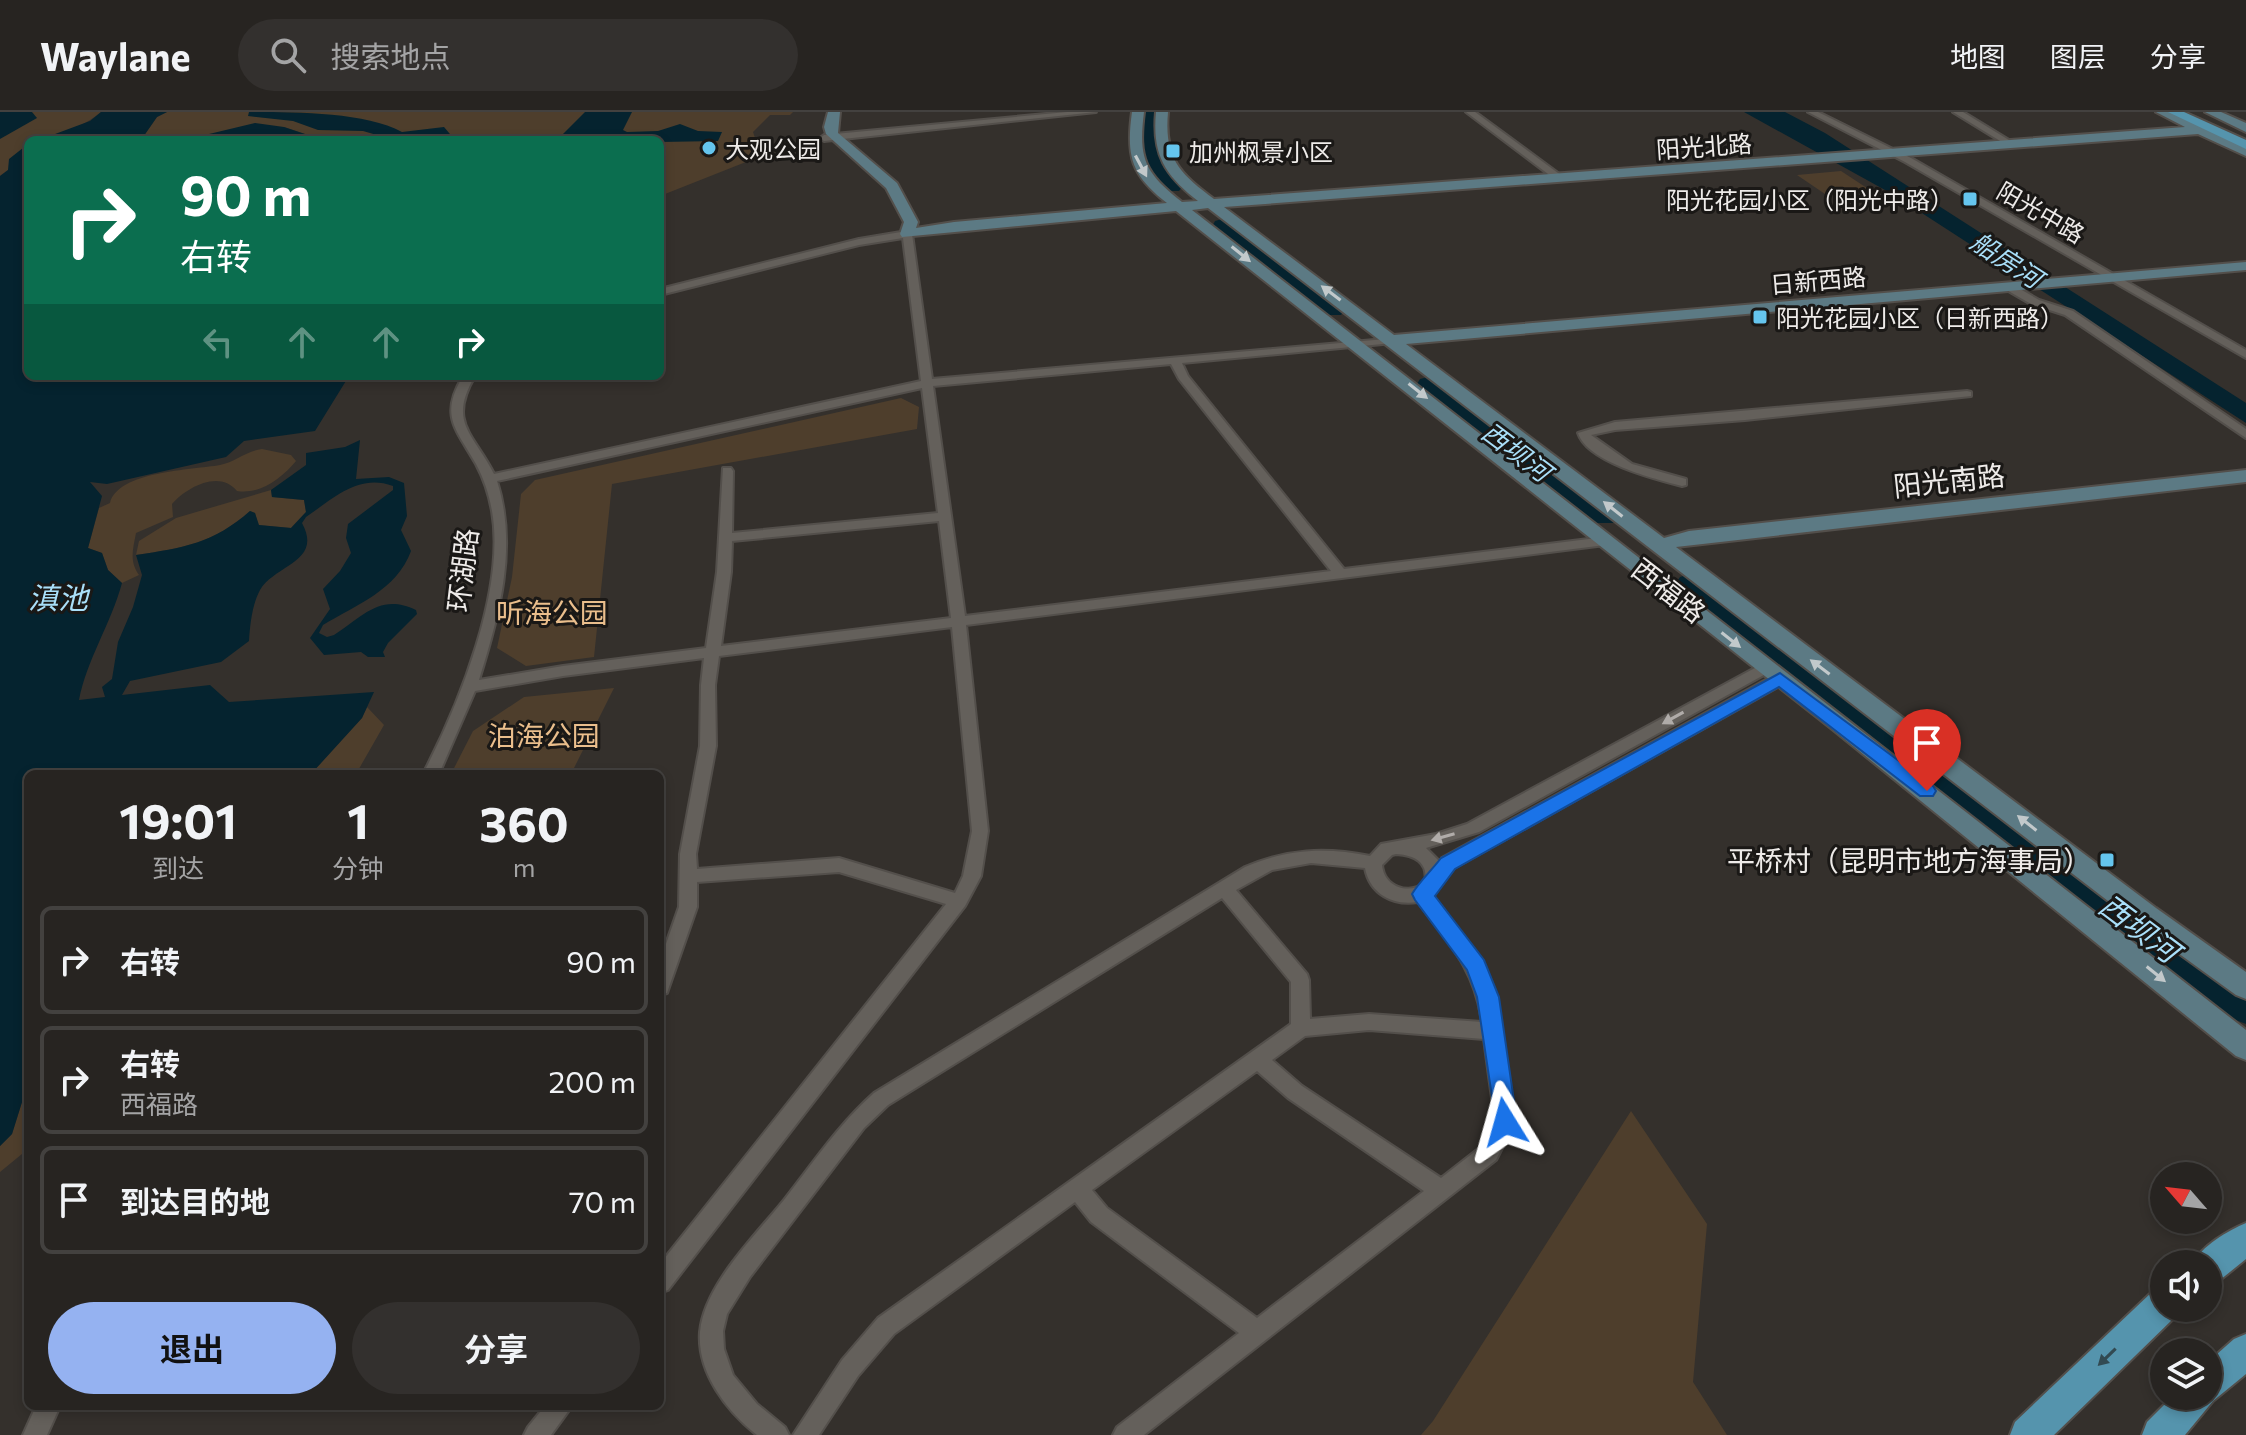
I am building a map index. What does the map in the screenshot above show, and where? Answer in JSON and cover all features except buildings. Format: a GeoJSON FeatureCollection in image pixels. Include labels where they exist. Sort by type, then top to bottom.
{"type":"FeatureCollection","features":[{"type":"Feature","properties":{"kind":"main road"},"geometry":{"type":"LineString","coordinates":[[2175,112],[2246,145]]}},
{"type":"Feature","properties":{"kind":"main road"},"geometry":{"type":"LineString","coordinates":[[2198,112],[2246,130]]}},
{"type":"Feature","properties":{"kind":"main road"},"geometry":{"type":"LineString","coordinates":[[2222,1257],[2246,1239]]}},
{"type":"Feature","properties":{"kind":"main road"},"geometry":{"type":"LineString","coordinates":[[2028,1435],[2150,1317]]}},
{"type":"Feature","properties":{"kind":"main road"},"geometry":{"type":"LineString","coordinates":[[2222,1373],[2246,1351]]}},
{"type":"Feature","properties":{"kind":"main road"},"geometry":{"type":"LineString","coordinates":[[2160,1435],[2184,1410]]}},
{"type":"Feature","properties":{"kind":"street"},"geometry":{"type":"LineString","coordinates":[[829,137],[834,112]]}},
{"type":"Feature","properties":{"kind":"street"},"geometry":{"type":"LineString","coordinates":[[829,137],[1092,112]]}},
{"type":"Feature","properties":{"kind":"street","name":"西福路"},"geometry":{"type":"LineString","coordinates":[[1138,112],[1133,143],[1135,160],[1158,190],[1773,673],[2000,847],[2246,1047]]}},
{"type":"Feature","properties":{"kind":"street","name":"西福路"},"geometry":{"type":"LineString","coordinates":[[1162,112],[1159,137],[1164,159],[1211,205],[1393,340],[2135,907],[2246,987]]}},
{"type":"Feature","properties":{"kind":"street"},"geometry":{"type":"LineString","coordinates":[[1470,112],[1559,178]]}},
{"type":"Feature","properties":{"kind":"street","name":"阳光中路"},"geometry":{"type":"LineString","coordinates":[[1812,112],[1895,153],[2246,355]]}},
{"type":"Feature","properties":{"kind":"street"},"geometry":{"type":"LineString","coordinates":[[1957,112],[2013,145]]}},
{"type":"Feature","properties":{"kind":"street"},"geometry":{"type":"LineString","coordinates":[[2162,112],[2246,152]]}},
{"type":"Feature","properties":{"kind":"street"},"geometry":{"type":"LineString","coordinates":[[2211,112],[2246,130]]}},
{"type":"Feature","properties":{"kind":"street","name":"阳光北路"},"geometry":{"type":"LineString","coordinates":[[907,234],[954,226],[1179,207],[2200,130]]}},
{"type":"Feature","properties":{"kind":"street"},"geometry":{"type":"LineString","coordinates":[[664,1277],[959,901],[972,876],[980,831],[946,516],[907,234],[911,222],[892,186],[829,137]]}},
{"type":"Feature","properties":{"kind":"street"},"geometry":{"type":"LineString","coordinates":[[664,291],[859,242],[907,234]]}},
{"type":"Feature","properties":{"kind":"street","name":"日新西路"},"geometry":{"type":"LineString","coordinates":[[1393,340],[2246,266]]}},
{"type":"Feature","properties":{"kind":"street"},"geometry":{"type":"LineString","coordinates":[[2009,287],[2035,302],[2069,313],[2246,434]]}},
{"type":"Feature","properties":{"kind":"street"},"geometry":{"type":"LineString","coordinates":[[490,479],[523,469],[928,383],[1393,340]]}},
{"type":"Feature","properties":{"kind":"street"},"geometry":{"type":"LineString","coordinates":[[1175,360],[1183,377],[1341,575]]}},
{"type":"Feature","properties":{"kind":"street","name":"环湖路"},"geometry":{"type":"LineString","coordinates":[[433,770],[471,687],[499,559],[499,515],[490,479],[459,428],[454,412],[467,380]]}},
{"type":"Feature","properties":{"kind":"street"},"geometry":{"type":"LineString","coordinates":[[1682,482],[1619,462],[1586,439],[1584,433],[1615,426],[1967,394]]}},
{"type":"Feature","properties":{"kind":"street"},"geometry":{"type":"LineString","coordinates":[[664,976],[688,907],[688,854],[708,746],[708,685],[726,538],[727,471]]}},
{"type":"Feature","properties":{"kind":"street","name":"阳光南路"},"geometry":{"type":"LineString","coordinates":[[1659,545],[1689,537],[2246,476]]}},
{"type":"Feature","properties":{"kind":"street"},"geometry":{"type":"LineString","coordinates":[[726,538],[946,516]]}},
{"type":"Feature","properties":{"kind":"street"},"geometry":{"type":"LineString","coordinates":[[471,687],[563,671],[1605,541]]}},
{"type":"Feature","properties":{"kind":"street"},"geometry":{"type":"LineString","coordinates":[[1773,673],[1448,863],[1428,889],[1403,896],[1386,889],[1375,877],[1373,863],[1381,853],[1473,828],[1773,673]]}},
{"type":"Feature","properties":{"kind":"street"},"geometry":{"type":"LineString","coordinates":[[1395,847],[1412,849],[1428,858],[1436,871],[1428,889]]}},
{"type":"Feature","properties":{"kind":"street"},"geometry":{"type":"LineString","coordinates":[[777,1435],[756,1422],[725,1385],[712,1352],[715,1315],[734,1282],[857,1121],[881,1099],[1224,888],[1273,862],[1298,856],[1324,855],[1373,863]]}},
{"type":"Feature","properties":{"kind":"street"},"geometry":{"type":"LineString","coordinates":[[688,876],[839,865],[959,901]]}},
{"type":"Feature","properties":{"kind":"street"},"geometry":{"type":"LineString","coordinates":[[1224,888],[1300,980],[1301,1028]]}},
{"type":"Feature","properties":{"kind":"street"},"geometry":{"type":"LineString","coordinates":[[1125,1435],[1489,1153],[1505,1122],[1488,997],[1476,966],[1428,889]]}},
{"type":"Feature","properties":{"kind":"street"},"geometry":{"type":"LineString","coordinates":[[805,1435],[850,1368],[886,1326],[1301,1028],[1369,1022],[1493,1031]]}},
{"type":"Feature","properties":{"kind":"street"},"geometry":{"type":"LineString","coordinates":[[1258,1059],[1295,1092],[1441,1190]]}},
{"type":"Feature","properties":{"kind":"street"},"geometry":{"type":"LineString","coordinates":[[1077,1188],[1099,1215],[1257,1332]]}},
{"type":"Feature","properties":{"kind":"street"},"geometry":{"type":"LineString","coordinates":[[35,1435],[46,1410]]}},
{"type":"Feature","properties":{"kind":"street"},"geometry":{"type":"LineString","coordinates":[[536,1435],[557,1410]]}},
{"type":"Feature","properties":{"kind":"green space"},"geometry":{"type":"Polygon","coordinates":[[[0,112],[101,112],[67,132],[54,136],[24,136],[24,146],[8,170],[0,176],[0,112]]]}},
{"type":"Feature","properties":{"kind":"green space","name":"大观公园"},"geometry":{"type":"Polygon","coordinates":[[[167,112],[793,112],[790,115],[770,115],[753,132],[761,156],[664,194],[664,136],[324,136],[284,127],[215,136],[144,136],[157,117],[167,112]]]}},
{"type":"Feature","properties":{"kind":"green space"},"geometry":{"type":"Polygon","coordinates":[[[1841,171],[1870,190],[1825,194],[1797,175],[1841,171]]]}},
{"type":"Feature","properties":{"kind":"green space","name":"听海公园"},"geometry":{"type":"Polygon","coordinates":[[[901,398],[919,407],[917,429],[612,484],[594,657],[526,666],[497,648],[512,577],[521,494],[535,480],[901,398]]]}},
{"type":"Feature","properties":{"kind":"green space"},"geometry":{"type":"Polygon","coordinates":[[[262,449],[291,455],[296,461],[262,488],[237,491],[230,485],[212,481],[186,492],[172,504],[173,517],[136,533],[133,560],[139,575],[122,583],[108,570],[102,553],[88,548],[99,508],[110,503],[116,492],[127,484],[158,474],[220,465],[262,449]]]}},
{"type":"Feature","properties":{"kind":"green space"},"geometry":{"type":"Polygon","coordinates":[[[271,490],[272,497],[304,500],[306,512],[291,528],[258,525],[255,513],[250,511],[211,537],[169,550],[136,555],[139,541],[176,518],[271,490]]]}},
{"type":"Feature","properties":{"kind":"green space","name":"泊海公园"},"geometry":{"type":"Polygon","coordinates":[[[614,688],[573,770],[453,770],[473,731],[524,697],[614,688]]]}},
{"type":"Feature","properties":{"kind":"green space"},"geometry":{"type":"Polygon","coordinates":[[[367,707],[384,725],[358,770],[315,770],[362,718],[367,707]]]}},
{"type":"Feature","properties":{"kind":"green space"},"geometry":{"type":"Polygon","coordinates":[[[24,1096],[24,1152],[0,1172],[0,1146],[12,1134],[24,1096]]]}},
{"type":"Feature","properties":{"kind":"green space"},"geometry":{"type":"Polygon","coordinates":[[[1631,1111],[1707,1224],[1693,1382],[1727,1435],[1421,1435],[1433,1421],[1631,1111]]]}},
{"type":"Feature","properties":{"kind":"water"},"geometry":{"type":"Polygon","coordinates":[[[0,112],[32,112],[37,118],[0,139],[0,112]]]}},
{"type":"Feature","properties":{"kind":"water"},"geometry":{"type":"Polygon","coordinates":[[[101,112],[167,112],[157,117],[144,136],[50,136],[90,121],[101,112]]]}},
{"type":"Feature","properties":{"kind":"water"},"geometry":{"type":"Polygon","coordinates":[[[249,112],[349,117],[387,125],[402,132],[444,127],[452,136],[380,136],[363,131],[318,130],[293,121],[248,116],[249,112]]]}},
{"type":"Feature","properties":{"kind":"water"},"geometry":{"type":"Polygon","coordinates":[[[585,112],[632,112],[623,130],[627,132],[658,131],[680,124],[698,131],[722,132],[718,141],[664,142],[664,136],[561,136],[585,112]]]}},
{"type":"Feature","properties":{"kind":"water","name":"船房河"},"geometry":{"type":"Polygon","coordinates":[[[1744,112],[1785,112],[1825,133],[2246,403],[2246,423],[1894,195],[1744,112]]]}},
{"type":"Feature","properties":{"kind":"water"},"geometry":{"type":"Polygon","coordinates":[[[255,123],[324,136],[201,136],[255,123]]]}},
{"type":"Feature","properties":{"kind":"water","name":"滇池"},"geometry":{"type":"Polygon","coordinates":[[[24,147],[24,380],[347,380],[315,431],[244,441],[226,457],[107,484],[90,482],[102,496],[88,548],[102,553],[108,570],[122,583],[79,700],[105,697],[102,687],[112,679],[118,642],[142,575],[136,555],[169,550],[211,537],[250,511],[255,513],[259,525],[291,528],[306,512],[304,500],[272,497],[271,490],[306,465],[306,453],[345,447],[360,440],[356,479],[389,477],[404,483],[407,516],[401,530],[411,551],[405,565],[386,586],[323,625],[319,633],[327,637],[334,635],[383,605],[404,605],[416,610],[417,614],[388,643],[383,652],[385,657],[368,657],[361,652],[324,655],[310,638],[330,609],[323,589],[351,553],[346,538],[348,524],[393,490],[393,486],[380,483],[357,485],[306,517],[302,523],[307,546],[295,561],[267,581],[260,590],[253,609],[249,641],[221,662],[130,681],[122,695],[210,685],[229,702],[374,692],[362,718],[315,770],[24,770],[24,1096],[12,1134],[0,1146],[0,176],[8,170],[9,159],[24,147]]]}},
{"type":"Feature","properties":{"kind":"waterway","name":"西坝河"},"geometry":{"type":"LineString","coordinates":[[1151,112],[1151,153],[1158,169],[1173,187]]}},
{"type":"Feature","properties":{"kind":"waterway","name":"西坝河"},"geometry":{"type":"LineString","coordinates":[[1222,225],[1334,311]]}},
{"type":"Feature","properties":{"kind":"waterway","name":"西坝河"},"geometry":{"type":"LineString","coordinates":[[1428,384],[1605,518]]}},
{"type":"Feature","properties":{"kind":"waterway","name":"西坝河"},"geometry":{"type":"LineString","coordinates":[[1690,583],[2246,1008]]}},
{"type":"Feature","properties":{"kind":"place","name":"大观公园"},"geometry":{"type":"Point","coordinates":[709,148]}},
{"type":"Feature","properties":{"kind":"place","name":"加州枫景小区"},"geometry":{"type":"Point","coordinates":[1173,151]}},
{"type":"Feature","properties":{"kind":"place","name":"阳光花园小区（阳光中路）"},"geometry":{"type":"Point","coordinates":[1970,199]}},
{"type":"Feature","properties":{"kind":"place","name":"阳光花园小区（日新西路）"},"geometry":{"type":"Point","coordinates":[1760,317]}},
{"type":"Feature","properties":{"kind":"place","name":"平桥村（昆明市地方海事局）"},"geometry":{"type":"Point","coordinates":[2107,860]}},
{"type":"Feature","properties":{"kind":"route"},"geometry":{"type":"LineString","coordinates":[[1505,1122],[1488,997],[1476,966],[1422,894],[1429,890],[1448,863],[1780,679],[1927,791]]}}]}
